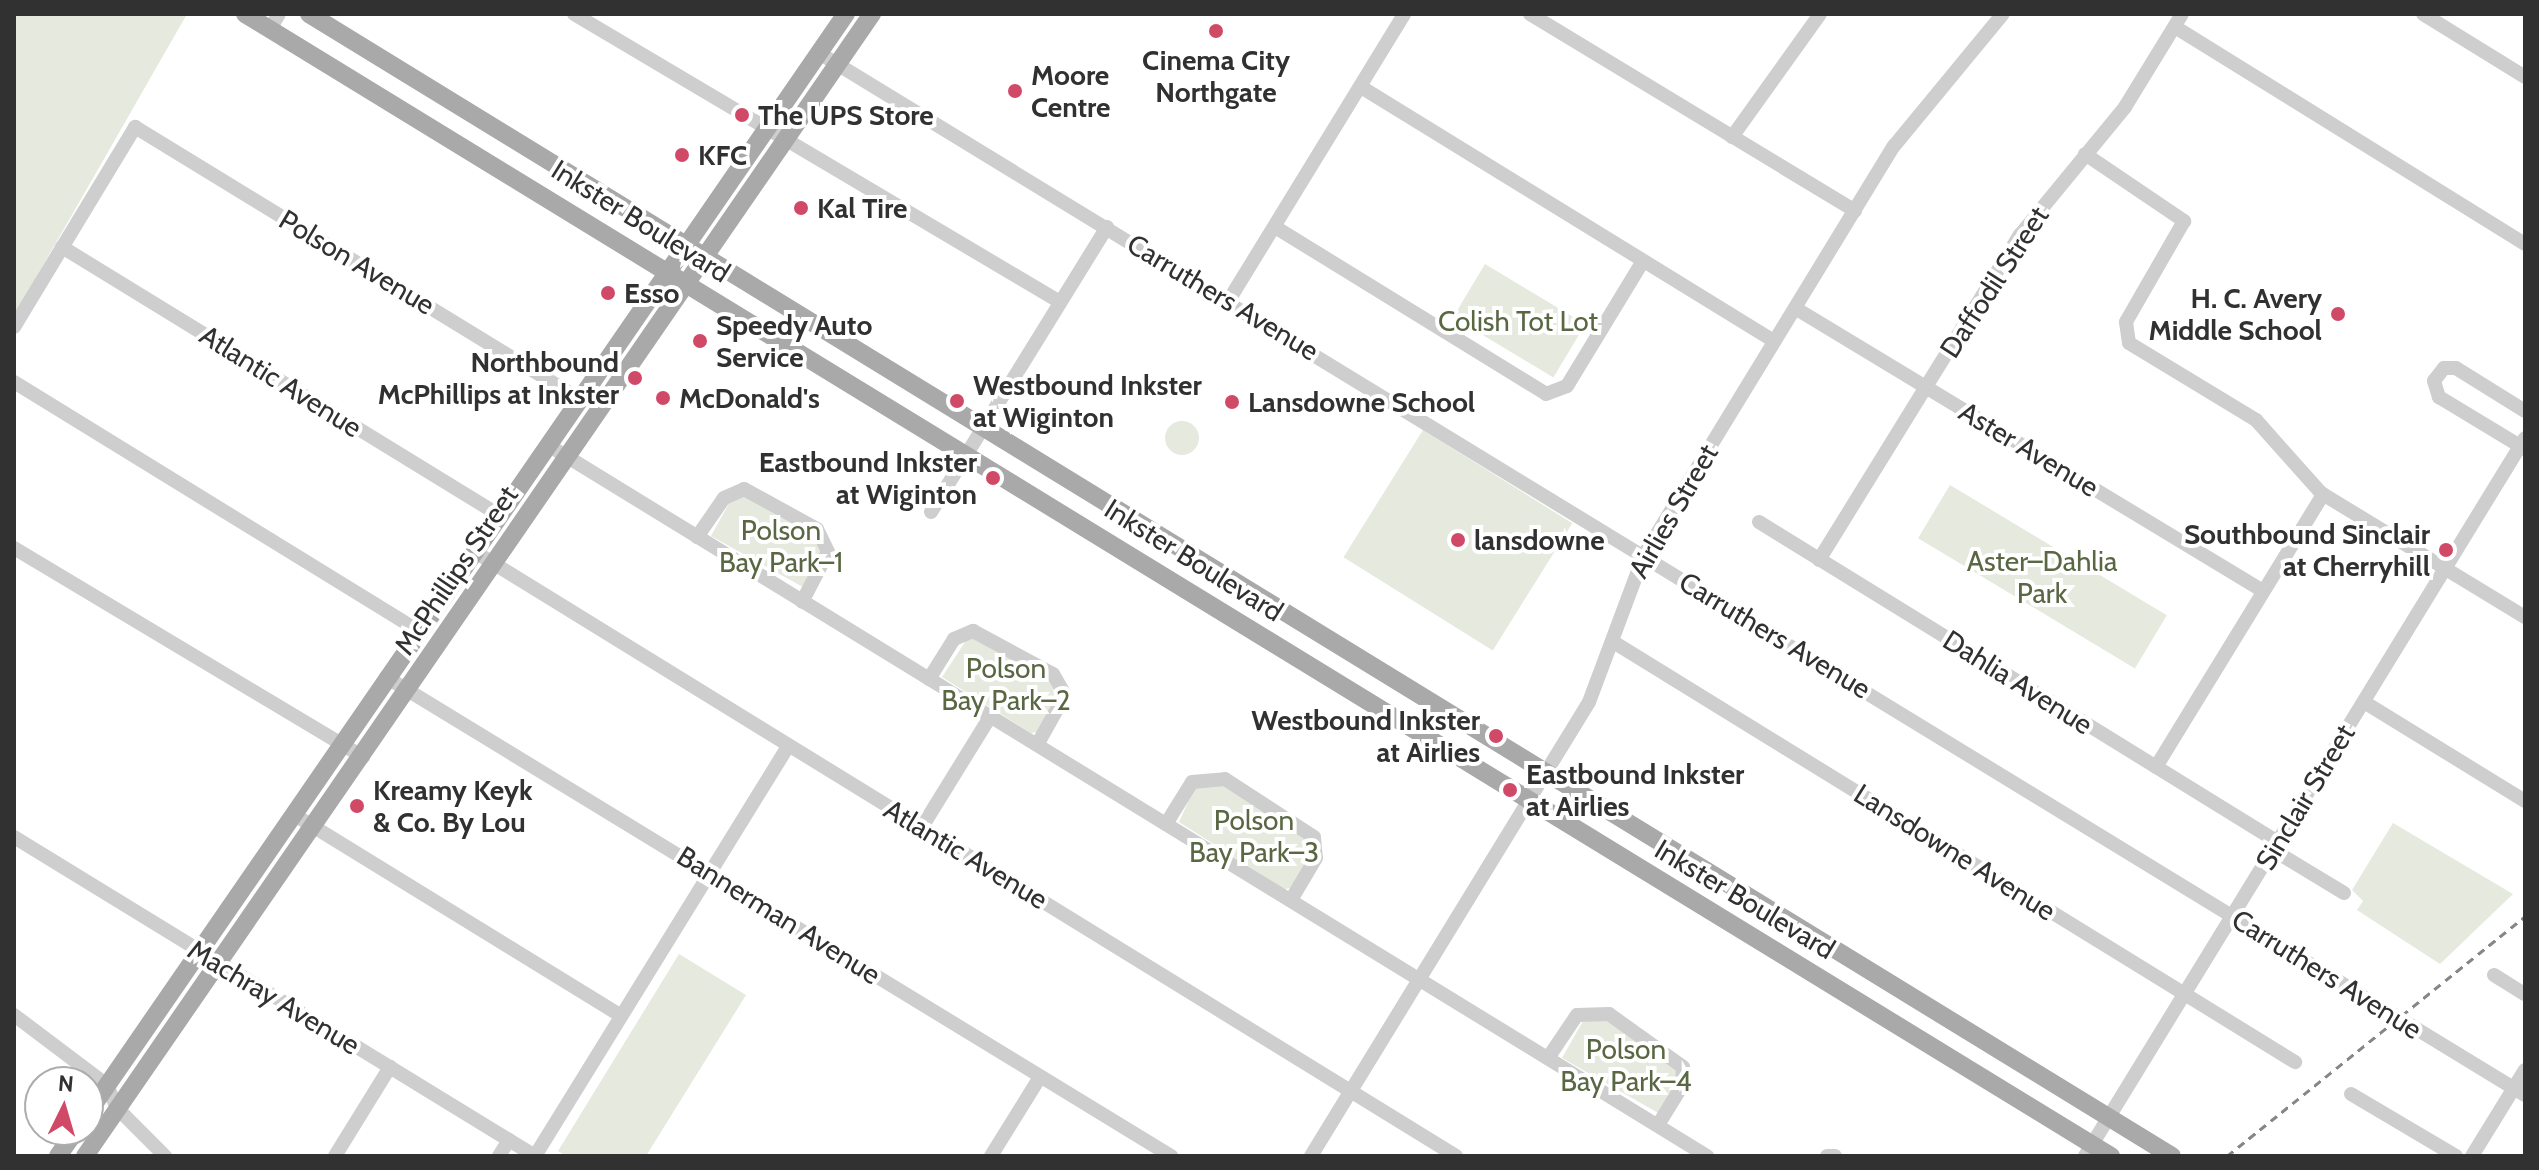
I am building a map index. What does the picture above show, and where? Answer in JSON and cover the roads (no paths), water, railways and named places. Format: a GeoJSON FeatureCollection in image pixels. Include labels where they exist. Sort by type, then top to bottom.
{"type":"FeatureCollection","features":[{"type":"Feature","properties":{"kind":"main road","name":"Inkster Boulevard"},"geometry":{"type":"LineString","coordinates":[[245,14],[274,21],[685,281],[1529,800],[2089,1150],[2111,1156]]}},
{"type":"Feature","properties":{"kind":"main road","name":"Inkster Boulevard"},"geometry":{"type":"LineString","coordinates":[[309,14],[2172,1156]]}},
{"type":"Feature","properties":{"kind":"main road","name":"McPhillips Street"},"geometry":{"type":"LineString","coordinates":[[104,1089],[578,398],[846,14]]}},
{"type":"Feature","properties":{"kind":"main road","name":"McPhillips Street"},"geometry":{"type":"LineString","coordinates":[[85,1156],[363,757],[685,281],[872,14]]}},
{"type":"Feature","properties":{"kind":"street"},"geometry":{"type":"LineString","coordinates":[[574,14],[765,132],[788,137],[1060,302]]}},
{"type":"Feature","properties":{"kind":"street"},"geometry":{"type":"LineString","coordinates":[[1229,300],[1404,14]]}},
{"type":"Feature","properties":{"kind":"street"},"geometry":{"type":"LineString","coordinates":[[1530,14],[1855,211]]}},
{"type":"Feature","properties":{"kind":"street"},"geometry":{"type":"LineString","coordinates":[[1732,137],[1820,14]]}},
{"type":"Feature","properties":{"kind":"street","name":"Airlies Street"},"geometry":{"type":"LineString","coordinates":[[1311,1156],[1596,690],[1644,555],[1894,146],[2003,14]]}},
{"type":"Feature","properties":{"kind":"street"},"geometry":{"type":"LineString","coordinates":[[2423,14],[2525,77]]}},
{"type":"Feature","properties":{"kind":"street"},"geometry":{"type":"LineString","coordinates":[[2178,20],[2525,244]]}},
{"type":"Feature","properties":{"kind":"street","name":"Daffodil Street"},"geometry":{"type":"LineString","coordinates":[[1819,560],[2020,235],[2134,94],[2178,20]]}},
{"type":"Feature","properties":{"kind":"street","name":"Carruthers Avenue"},"geometry":{"type":"LineString","coordinates":[[819,53],[1229,300],[2519,1092]]}},
{"type":"Feature","properties":{"kind":"street"},"geometry":{"type":"LineString","coordinates":[[1361,87],[1774,341]]}},
{"type":"Feature","properties":{"kind":"street","name":"Polson Avenue"},"geometry":{"type":"LineString","coordinates":[[62,247],[135,127],[578,398]]}},
{"type":"Feature","properties":{"kind":"street"},"geometry":{"type":"LineString","coordinates":[[2085,154],[2184,221],[2126,322],[2129,343],[2256,420],[2323,494],[2525,617]]}},
{"type":"Feature","properties":{"kind":"street"},"geometry":{"type":"LineString","coordinates":[[931,512],[1107,227]]}},
{"type":"Feature","properties":{"kind":"street"},"geometry":{"type":"LineString","coordinates":[[1275,227],[1546,394],[1567,386],[1643,261]]}},
{"type":"Feature","properties":{"kind":"street"},"geometry":{"type":"LineString","coordinates":[[14,327],[62,247]]}},
{"type":"Feature","properties":{"kind":"street","name":"Atlantic Avenue"},"geometry":{"type":"LineString","coordinates":[[62,247],[499,515]]}},
{"type":"Feature","properties":{"kind":"street","name":"Aster Avenue"},"geometry":{"type":"LineString","coordinates":[[1795,308],[2263,591]]}},
{"type":"Feature","properties":{"kind":"street"},"geometry":{"type":"LineString","coordinates":[[2523,444],[2432,387],[2449,366],[2525,411]]}},
{"type":"Feature","properties":{"kind":"street"},"geometry":{"type":"LineString","coordinates":[[14,382],[419,631]]}},
{"type":"Feature","properties":{"kind":"street","name":"Sinclair Street"},"geometry":{"type":"LineString","coordinates":[[2089,1150],[2523,444]]}},
{"type":"Feature","properties":{"kind":"street"},"geometry":{"type":"LineString","coordinates":[[548,445],[1707,1156]]}},
{"type":"Feature","properties":{"kind":"street"},"geometry":{"type":"LineString","coordinates":[[697,537],[724,498],[744,489],[806,522],[826,538],[828,552],[802,602]]}},
{"type":"Feature","properties":{"kind":"street"},"geometry":{"type":"LineString","coordinates":[[2156,767],[2323,494]]}},
{"type":"Feature","properties":{"kind":"street","name":"Dahlia Avenue"},"geometry":{"type":"LineString","coordinates":[[1759,522],[2156,767],[2344,893]]}},
{"type":"Feature","properties":{"kind":"street"},"geometry":{"type":"LineString","coordinates":[[14,548],[339,746],[363,757]]}},
{"type":"Feature","properties":{"kind":"street","name":"Atlantic Avenue"},"geometry":{"type":"LineString","coordinates":[[475,552],[1456,1156]]}},
{"type":"Feature","properties":{"kind":"street"},"geometry":{"type":"LineString","coordinates":[[929,679],[954,639],[973,631],[1053,674],[1065,695],[1037,745]]}},
{"type":"Feature","properties":{"kind":"street","name":"Lansdowne Avenue"},"geometry":{"type":"LineString","coordinates":[[1615,643],[2295,1062]]}},
{"type":"Feature","properties":{"kind":"street","name":"Bannerman Avenue"},"geometry":{"type":"LineString","coordinates":[[386,677],[711,872],[1171,1156]]}},
{"type":"Feature","properties":{"kind":"street"},"geometry":{"type":"LineString","coordinates":[[2364,702],[2525,801]]}},
{"type":"Feature","properties":{"kind":"street"},"geometry":{"type":"LineString","coordinates":[[922,827],[990,717]]}},
{"type":"Feature","properties":{"kind":"street"},"geometry":{"type":"LineString","coordinates":[[535,1156],[788,746]]}},
{"type":"Feature","properties":{"kind":"street"},"geometry":{"type":"LineString","coordinates":[[1166,824],[1200,777],[1239,787],[1314,837],[1316,858],[1291,900]]}},
{"type":"Feature","properties":{"kind":"street"},"geometry":{"type":"LineString","coordinates":[[293,814],[621,1016]]}},
{"type":"Feature","properties":{"kind":"street","name":"Machray Avenue"},"geometry":{"type":"LineString","coordinates":[[14,837],[535,1156]]}},
{"type":"Feature","properties":{"kind":"street"},"geometry":{"type":"LineString","coordinates":[[2494,975],[2525,994]]}},
{"type":"Feature","properties":{"kind":"street"},"geometry":{"type":"LineString","coordinates":[[1548,1058],[1577,1015],[1609,1014],[1683,1067],[1682,1086],[1658,1125]]}},
{"type":"Feature","properties":{"kind":"street"},"geometry":{"type":"LineString","coordinates":[[14,1015],[107,1085],[117,1108],[165,1156]]}},
{"type":"Feature","properties":{"kind":"street"},"geometry":{"type":"LineString","coordinates":[[335,1156],[390,1067]]}},
{"type":"Feature","properties":{"kind":"street"},"geometry":{"type":"LineString","coordinates":[[2472,1156],[2519,1092],[2525,1070]]}},
{"type":"Feature","properties":{"kind":"street"},"geometry":{"type":"LineString","coordinates":[[991,1156],[1040,1077]]}},
{"type":"Feature","properties":{"kind":"street"},"geometry":{"type":"LineString","coordinates":[[2351,1094],[2456,1156]]}},
{"type":"Feature","properties":{"kind":"street"},"geometry":{"type":"LineString","coordinates":[[499,1156],[509,1140]]}},
{"type":"Feature","properties":{"kind":"street"},"geometry":{"type":"LineString","coordinates":[[1827,1156],[1835,1156]]}},
{"type":"Feature","properties":{"kind":"railway"},"geometry":{"type":"LineString","coordinates":[[2227,1156],[2525,916]]}},
{"type":"Feature","properties":{"kind":"place","name":"Cinema City Northgate"},"geometry":{"type":"Point","coordinates":[1216,31]}},
{"type":"Feature","properties":{"kind":"place","name":"Moore Centre"},"geometry":{"type":"Point","coordinates":[1015,91]}},
{"type":"Feature","properties":{"kind":"place","name":"The UPS Store"},"geometry":{"type":"Point","coordinates":[742,115]}},
{"type":"Feature","properties":{"kind":"place","name":"KFC"},"geometry":{"type":"Point","coordinates":[682,155]}},
{"type":"Feature","properties":{"kind":"place","name":"Kal Tire"},"geometry":{"type":"Point","coordinates":[801,208]}},
{"type":"Feature","properties":{"kind":"place","name":"Esso"},"geometry":{"type":"Point","coordinates":[608,293]}},
{"type":"Feature","properties":{"kind":"place","name":"H. C. Avery Middle School"},"geometry":{"type":"Point","coordinates":[2338,314]}},
{"type":"Feature","properties":{"kind":"place","name":"Speedy Auto Service"},"geometry":{"type":"Point","coordinates":[700,341]}},
{"type":"Feature","properties":{"kind":"place","name":"Northbound McPhillips at Inkster"},"geometry":{"type":"Point","coordinates":[635,378]}},
{"type":"Feature","properties":{"kind":"place","name":"McDonald's"},"geometry":{"type":"Point","coordinates":[663,398]}},
{"type":"Feature","properties":{"kind":"place","name":"Westbound Inkster at Wiginton"},"geometry":{"type":"Point","coordinates":[957,401]}},
{"type":"Feature","properties":{"kind":"place","name":"Lansdowne School"},"geometry":{"type":"Point","coordinates":[1232,402]}},
{"type":"Feature","properties":{"kind":"place","name":"Eastbound Inkster at Wiginton"},"geometry":{"type":"Point","coordinates":[993,478]}},
{"type":"Feature","properties":{"kind":"place","name":"lansdowne"},"geometry":{"type":"Point","coordinates":[1458,540]}},
{"type":"Feature","properties":{"kind":"place","name":"Southbound Sinclair at Cherryhill"},"geometry":{"type":"Point","coordinates":[2446,550]}},
{"type":"Feature","properties":{"kind":"place","name":"Westbound Inkster at Airlies"},"geometry":{"type":"Point","coordinates":[1496,736]}},
{"type":"Feature","properties":{"kind":"place","name":"Eastbound Inkster at Airlies"},"geometry":{"type":"Point","coordinates":[1510,790]}},
{"type":"Feature","properties":{"kind":"place","name":"Kreamy Keyk & Co. By Lou"},"geometry":{"type":"Point","coordinates":[357,806]}},
{"type":"Feature","properties":{"kind":"park label","name":"Colish Tot Lot"},"geometry":{"type":"Point","coordinates":[1518,321]}},
{"type":"Feature","properties":{"kind":"park label","name":"Polson Bay Park–1"},"geometry":{"type":"Point","coordinates":[781,546]}},
{"type":"Feature","properties":{"kind":"park label","name":"Aster–Dahlia Park"},"geometry":{"type":"Point","coordinates":[2042,577]}},
{"type":"Feature","properties":{"kind":"park label","name":"Polson Bay Park–2"},"geometry":{"type":"Point","coordinates":[1006,684]}},
{"type":"Feature","properties":{"kind":"park label","name":"Polson Bay Park–3"},"geometry":{"type":"Point","coordinates":[1254,836]}},
{"type":"Feature","properties":{"kind":"park label","name":"Polson Bay Park–4"},"geometry":{"type":"Point","coordinates":[1626,1065]}}]}
